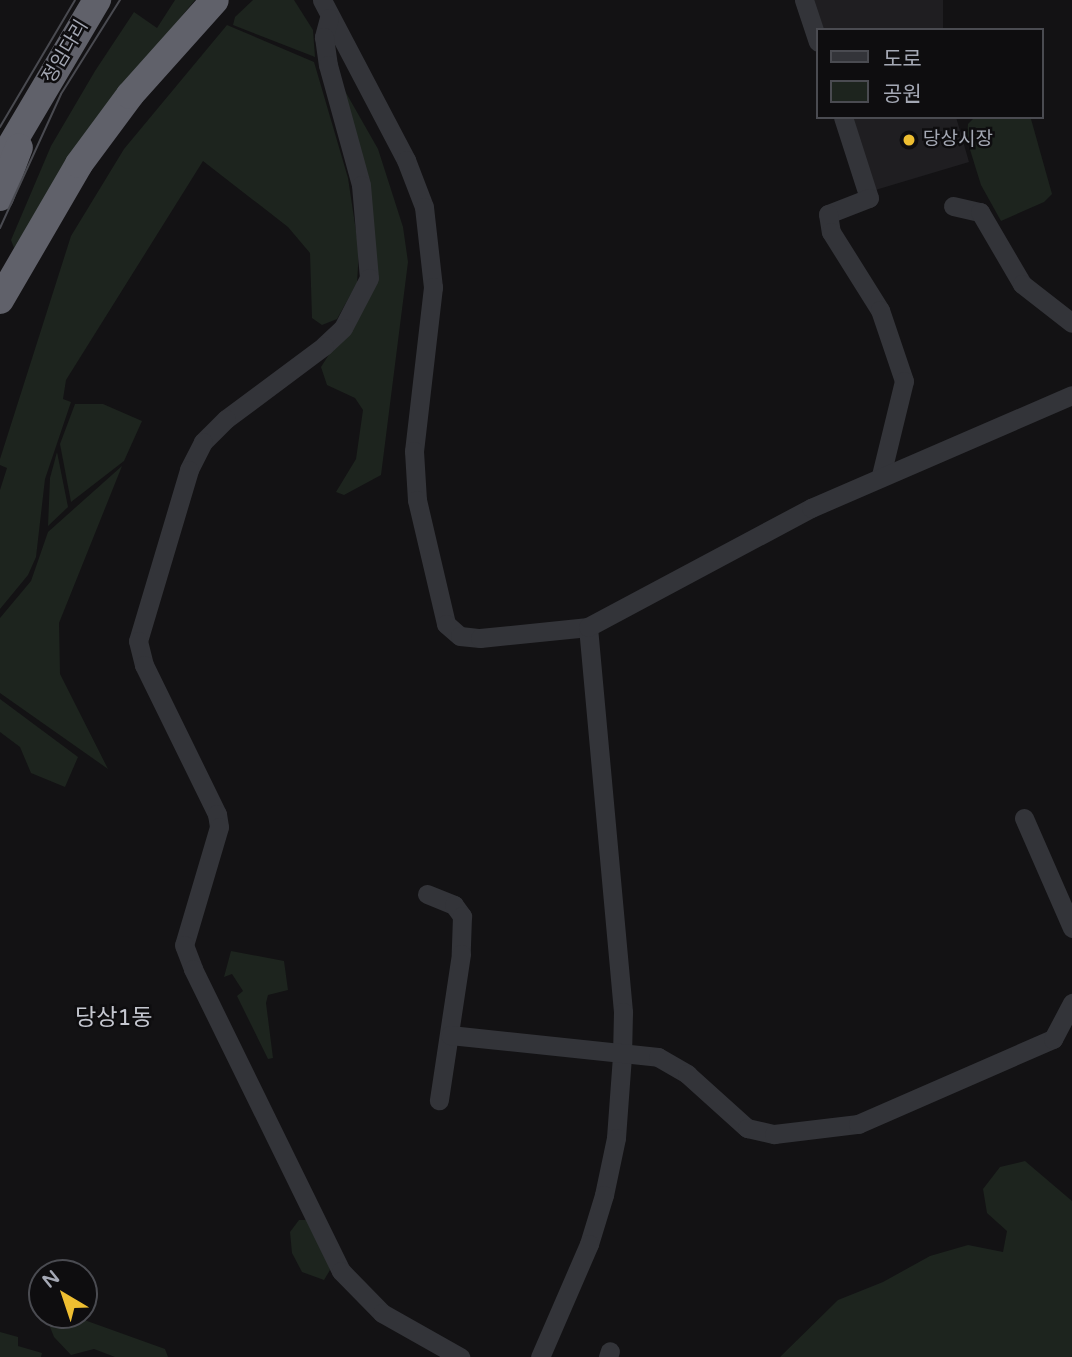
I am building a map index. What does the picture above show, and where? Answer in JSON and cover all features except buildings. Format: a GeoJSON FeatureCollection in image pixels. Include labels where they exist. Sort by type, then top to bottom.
{"type":"FeatureCollection","features":[{"type":"Feature","properties":{"kind":"highway","name":"정임다리"},"geometry":{"type":"LineString","coordinates":[[34,105],[97,0]]}},
{"type":"Feature","properties":{"kind":"highway"},"geometry":{"type":"LineString","coordinates":[[0,300],[79,164],[130,95],[215,0]]}},
{"type":"Feature","properties":{"kind":"highway"},"geometry":{"type":"LineString","coordinates":[[0,164],[34,105]]}},
{"type":"Feature","properties":{"kind":"highway"},"geometry":{"type":"LineString","coordinates":[[0,197],[34,105]]}},
{"type":"Feature","properties":{"kind":"street"},"geometry":{"type":"LineString","coordinates":[[804,0],[816,36]]}},
{"type":"Feature","properties":{"kind":"street"},"geometry":{"type":"LineString","coordinates":[[326,9],[405,160],[424,207],[433,287],[414,451],[416,500],[446,624],[460,636],[480,638],[588,627],[881,475],[1072,395]]}},
{"type":"Feature","properties":{"kind":"street"},"geometry":{"type":"LineString","coordinates":[[326,9],[324,37],[328,65],[361,186],[369,278],[342,328],[324,346],[226,418],[203,442],[185,483],[138,641],[144,665],[219,827],[184,944],[193,969],[341,1271],[382,1313],[460,1357]]}},
{"type":"Feature","properties":{"kind":"street"},"geometry":{"type":"LineString","coordinates":[[844,119],[869,198],[828,214],[831,232],[880,310],[904,381],[881,475]]}},
{"type":"Feature","properties":{"kind":"street"},"geometry":{"type":"LineString","coordinates":[[953,206],[980,212],[1021,284],[1072,323]]}},
{"type":"Feature","properties":{"kind":"street"},"geometry":{"type":"LineString","coordinates":[[540,1357],[589,1244],[604,1195],[616,1138],[622,1056],[623,1012],[588,627]]}},
{"type":"Feature","properties":{"kind":"street"},"geometry":{"type":"LineString","coordinates":[[1024,818],[1072,929]]}},
{"type":"Feature","properties":{"kind":"street"},"geometry":{"type":"LineString","coordinates":[[427,894],[454,905],[462,916],[450,1035],[439,1100]]}},
{"type":"Feature","properties":{"kind":"street"},"geometry":{"type":"LineString","coordinates":[[450,1035],[622,1056],[658,1057],[687,1074],[747,1128],[774,1134],[858,1124],[1053,1039],[1072,1003]]}},
{"type":"Feature","properties":{"kind":"shaded area"},"geometry":{"type":"Polygon","coordinates":[[[810,0],[943,0],[943,28],[816,28],[816,31],[810,31],[810,0]]]}},
{"type":"Feature","properties":{"kind":"shaded area","name":"당상시장"},"geometry":{"type":"Polygon","coordinates":[[[849,119],[957,119],[969,162],[872,191],[849,119]]]}},
{"type":"Feature","properties":{"kind":"green space"},"geometry":{"type":"Polygon","coordinates":[[[175,0],[195,0],[90,127],[14,248],[11,240],[51,146],[95,71],[134,12],[157,28],[175,0]]]}},
{"type":"Feature","properties":{"kind":"green space"},"geometry":{"type":"Polygon","coordinates":[[[253,0],[294,0],[313,30],[315,57],[233,25],[235,17],[253,0]]]}},
{"type":"Feature","properties":{"kind":"green space"},"geometry":{"type":"Polygon","coordinates":[[[227,25],[314,62],[348,178],[359,251],[357,283],[337,319],[322,325],[312,318],[310,253],[288,227],[203,161],[66,380],[63,399],[71,402],[45,479],[36,557],[28,575],[0,609],[0,490],[7,468],[0,465],[0,459],[71,236],[124,149],[227,25]]]}},
{"type":"Feature","properties":{"kind":"green space"},"geometry":{"type":"Polygon","coordinates":[[[337,77],[378,149],[403,227],[408,262],[381,475],[344,495],[336,492],[356,459],[363,410],[355,398],[327,385],[321,367],[373,285],[337,77]]]}},
{"type":"Feature","properties":{"kind":"green space"},"geometry":{"type":"Polygon","coordinates":[[[973,119],[1031,119],[1052,194],[1044,202],[1001,221],[981,185],[967,140],[968,124],[973,119]]]}},
{"type":"Feature","properties":{"kind":"green space"},"geometry":{"type":"Polygon","coordinates":[[[75,404],[103,404],[142,421],[124,461],[71,502],[60,444],[75,404]]]}},
{"type":"Feature","properties":{"kind":"green space"},"geometry":{"type":"Polygon","coordinates":[[[57,452],[68,507],[48,526],[50,478],[57,452]]]}},
{"type":"Feature","properties":{"kind":"green space"},"geometry":{"type":"Polygon","coordinates":[[[122,466],[59,623],[60,674],[108,769],[0,693],[0,618],[31,581],[48,532],[122,466]]]}},
{"type":"Feature","properties":{"kind":"green space"},"geometry":{"type":"Polygon","coordinates":[[[0,699],[78,757],[65,787],[31,773],[20,747],[0,732],[0,699]]]}},
{"type":"Feature","properties":{"kind":"green space"},"geometry":{"type":"Polygon","coordinates":[[[231,951],[284,961],[288,990],[268,995],[266,1003],[273,1058],[268,1059],[237,996],[243,991],[232,974],[224,977],[231,951]]]}},
{"type":"Feature","properties":{"kind":"green space"},"geometry":{"type":"Polygon","coordinates":[[[1025,1161],[1072,1201],[1072,1357],[780,1357],[838,1300],[883,1282],[930,1256],[968,1245],[1003,1252],[1007,1231],[987,1213],[983,1189],[1000,1167],[1025,1161]]]}},
{"type":"Feature","properties":{"kind":"green space"},"geometry":{"type":"Polygon","coordinates":[[[299,1220],[307,1220],[328,1259],[330,1270],[324,1280],[302,1272],[292,1253],[290,1232],[299,1220]]]}},
{"type":"Feature","properties":{"kind":"green space"},"geometry":{"type":"Polygon","coordinates":[[[98,1325],[165,1349],[168,1357],[115,1357],[94,1349],[71,1355],[54,1337],[51,1329],[98,1329],[98,1325]]]}},
{"type":"Feature","properties":{"kind":"green space"},"geometry":{"type":"Polygon","coordinates":[[[0,1332],[18,1337],[18,1346],[42,1353],[41,1357],[0,1357],[0,1332]]]}},
{"type":"Feature","properties":{"kind":"tram line"},"geometry":{"type":"LineString","coordinates":[[0,127],[75,0]]}},
{"type":"Feature","properties":{"kind":"tram line"},"geometry":{"type":"LineString","coordinates":[[0,228],[61,94],[120,0]]}},
{"type":"Feature","properties":{"kind":"place","name":"당상시장"},"geometry":{"type":"Point","coordinates":[909,140]}},
{"type":"Feature","properties":{"kind":"district","name":"당상1동"},"geometry":{"type":"Point","coordinates":[114,1018]}}]}
